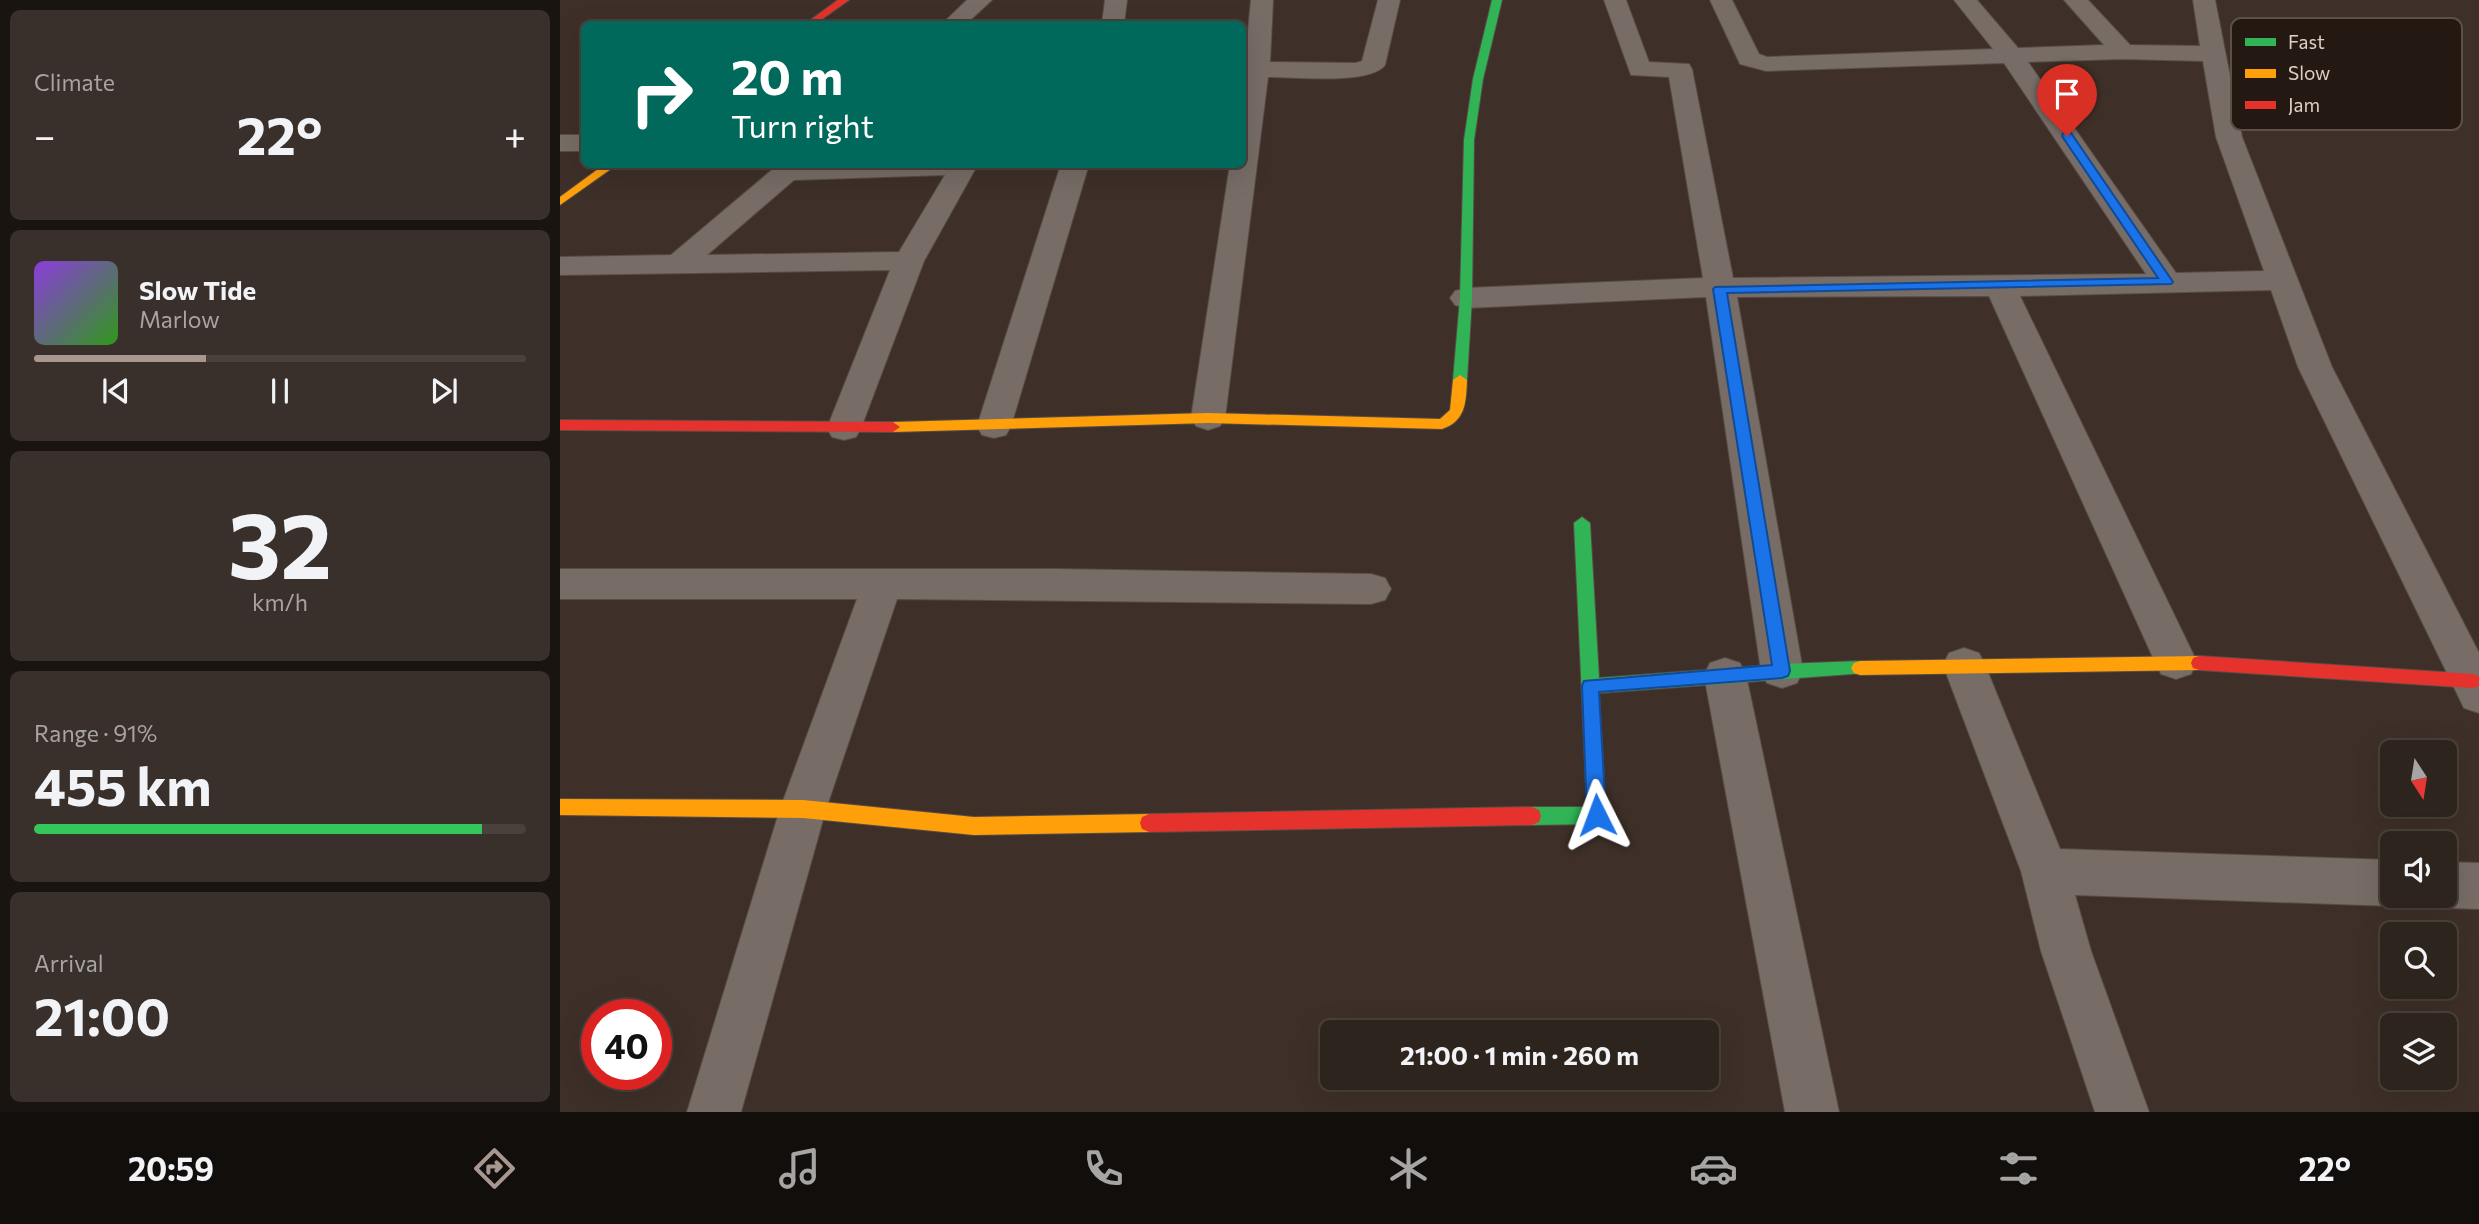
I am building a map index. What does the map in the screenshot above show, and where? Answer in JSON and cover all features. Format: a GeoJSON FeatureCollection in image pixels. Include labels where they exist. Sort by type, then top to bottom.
{"type":"FeatureCollection","features":[{"type":"Feature","properties":{"kind":"street"},"geometry":{"type":"LineString","coordinates":[[814,21],[844,0]]}},
{"type":"Feature","properties":{"kind":"street"},"geometry":{"type":"LineString","coordinates":[[956,21],[981,0]]}},
{"type":"Feature","properties":{"kind":"street"},"geometry":{"type":"LineString","coordinates":[[1113,21],[1116,0]]}},
{"type":"Feature","properties":{"kind":"street"},"geometry":{"type":"LineString","coordinates":[[1246,103],[1262,0]]}},
{"type":"Feature","properties":{"kind":"street"},"geometry":{"type":"LineString","coordinates":[[1250,70],[1369,68],[1373,65],[1389,0]]}},
{"type":"Feature","properties":{"kind":"street"},"geometry":{"type":"LineString","coordinates":[[560,425],[844,428],[994,426],[1208,418],[1442,424],[1453,419],[1458,412],[1466,298],[1469,140],[1478,79],[1497,0]]}},
{"type":"Feature","properties":{"kind":"street"},"geometry":{"type":"LineString","coordinates":[[1615,0],[1640,70],[1680,69],[1720,289],[1782,671]]}},
{"type":"Feature","properties":{"kind":"street"},"geometry":{"type":"LineString","coordinates":[[1721,0],[1749,59],[1756,62],[2123,52],[2215,54]]}},
{"type":"Feature","properties":{"kind":"street"},"geometry":{"type":"LineString","coordinates":[[1965,0],[2011,55],[2167,282]]}},
{"type":"Feature","properties":{"kind":"street"},"geometry":{"type":"LineString","coordinates":[[2075,0],[2123,52]]}},
{"type":"Feature","properties":{"kind":"street"},"geometry":{"type":"LineString","coordinates":[[2204,0],[2229,137],[2315,367],[2476,688]]}},
{"type":"Feature","properties":{"kind":"street"},"geometry":{"type":"LineString","coordinates":[[560,142],[581,144]]}},
{"type":"Feature","properties":{"kind":"street"},"geometry":{"type":"LineString","coordinates":[[560,202],[607,168]]}},
{"type":"Feature","properties":{"kind":"street"},"geometry":{"type":"LineString","coordinates":[[680,263],[792,168]]}},
{"type":"Feature","properties":{"kind":"street"},"geometry":{"type":"LineString","coordinates":[[844,428],[909,261],[962,168]]}},
{"type":"Feature","properties":{"kind":"street"},"geometry":{"type":"LineString","coordinates":[[994,426],[1074,168]]}},
{"type":"Feature","properties":{"kind":"street"},"geometry":{"type":"LineString","coordinates":[[1208,418],[1238,168]]}},
{"type":"Feature","properties":{"kind":"street"},"geometry":{"type":"LineString","coordinates":[[560,296],[570,266],[909,261]]}},
{"type":"Feature","properties":{"kind":"street"},"geometry":{"type":"LineString","coordinates":[[1466,298],[1687,288],[2000,286],[2283,280]]}},
{"type":"Feature","properties":{"kind":"street"},"geometry":{"type":"LineString","coordinates":[[2000,286],[2176,662]]}},
{"type":"Feature","properties":{"kind":"street"},"geometry":{"type":"LineString","coordinates":[[560,807],[803,809],[974,826],[1597,815],[1582,523]]}},
{"type":"Feature","properties":{"kind":"street"},"geometry":{"type":"LineString","coordinates":[[560,584],[1057,584],[1371,589]]}},
{"type":"Feature","properties":{"kind":"street"},"geometry":{"type":"LineString","coordinates":[[714,1112],[803,809],[882,585]]}},
{"type":"Feature","properties":{"kind":"street"},"geometry":{"type":"LineString","coordinates":[[1590,686],[1782,671],[2176,662],[2476,688]]}},
{"type":"Feature","properties":{"kind":"street"},"geometry":{"type":"LineString","coordinates":[[1964,665],[2045,872],[2066,951],[2122,1112]]}},
{"type":"Feature","properties":{"kind":"street"},"geometry":{"type":"LineString","coordinates":[[1726,675],[1811,1112]]}},
{"type":"Feature","properties":{"kind":"street"},"geometry":{"type":"LineString","coordinates":[[2045,872],[2380,883]]}},
{"type":"Feature","properties":{"kind":"street"},"geometry":{"type":"LineString","coordinates":[[2457,885],[2479,886]]}},
{"type":"Feature","properties":{"kind":"traffic: fast"},"geometry":{"type":"LineString","coordinates":[[1460,380],[1466,298],[1469,140],[1478,79],[1497,0]]}},
{"type":"Feature","properties":{"kind":"traffic: fast"},"geometry":{"type":"LineString","coordinates":[[1532,816],[1597,815],[1582,523]]}},
{"type":"Feature","properties":{"kind":"traffic: fast"},"geometry":{"type":"LineString","coordinates":[[1590,686],[1782,671],[1860,668]]}},
{"type":"Feature","properties":{"kind":"traffic: slow"},"geometry":{"type":"LineString","coordinates":[[560,202],[607,168]]}},
{"type":"Feature","properties":{"kind":"traffic: slow"},"geometry":{"type":"LineString","coordinates":[[893,427],[1208,418],[1442,424],[1457,411],[1460,380]]}},
{"type":"Feature","properties":{"kind":"traffic: slow"},"geometry":{"type":"LineString","coordinates":[[1860,668],[2199,663]]}},
{"type":"Feature","properties":{"kind":"traffic: slow"},"geometry":{"type":"LineString","coordinates":[[560,807],[803,809],[974,826],[1149,823]]}},
{"type":"Feature","properties":{"kind":"traffic: jam"},"geometry":{"type":"LineString","coordinates":[[813,21],[844,0]]}},
{"type":"Feature","properties":{"kind":"traffic: jam"},"geometry":{"type":"LineString","coordinates":[[560,425],[893,427]]}},
{"type":"Feature","properties":{"kind":"traffic: jam"},"geometry":{"type":"LineString","coordinates":[[2199,663],[2473,681]]}},
{"type":"Feature","properties":{"kind":"traffic: jam"},"geometry":{"type":"LineString","coordinates":[[1149,823],[1532,816]]}},
{"type":"Feature","properties":{"kind":"route"},"geometry":{"type":"LineString","coordinates":[[1597,815],[1590,686],[1782,671],[1720,289],[2167,282],[2067,136]]}}]}
